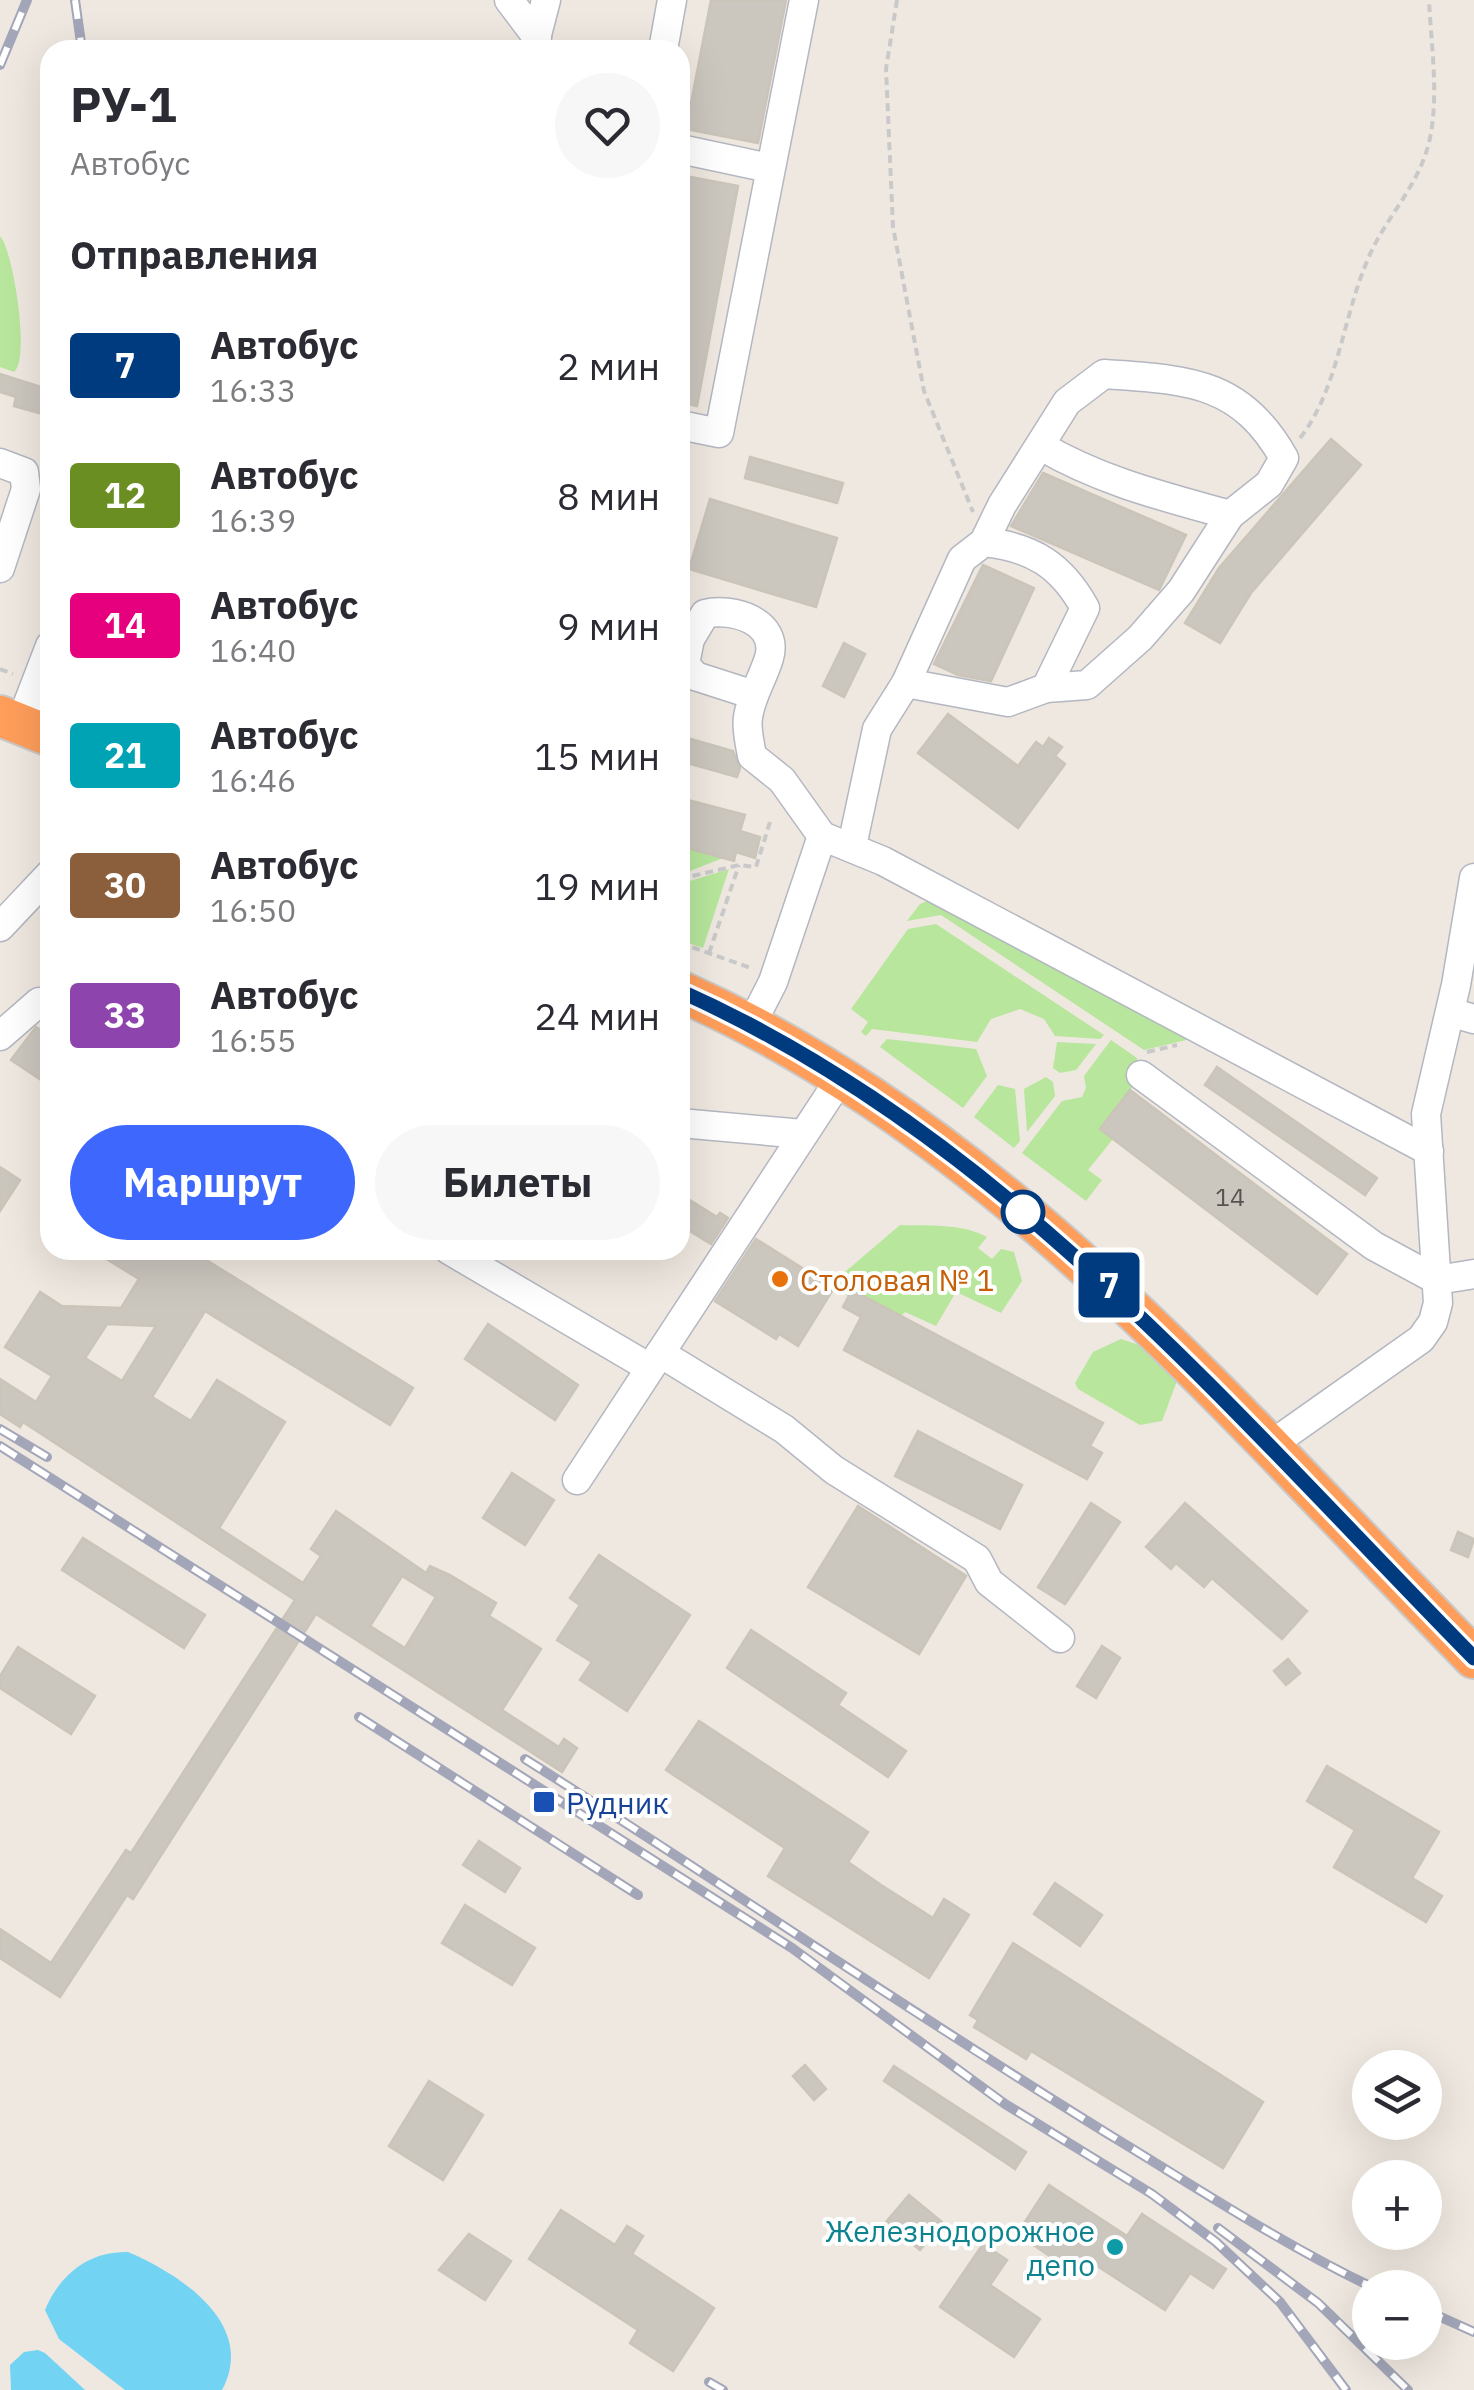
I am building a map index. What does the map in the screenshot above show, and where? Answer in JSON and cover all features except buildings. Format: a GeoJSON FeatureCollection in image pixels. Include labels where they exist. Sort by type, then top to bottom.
{"type":"FeatureCollection","features":[{"type":"Feature","properties":{"kind":"highway"},"geometry":{"type":"LineString","coordinates":[[690,995],[752,1023],[842,1076],[1017,1207],[1108,1284],[1474,1658]]}},
{"type":"Feature","properties":{"kind":"street"},"geometry":{"type":"LineString","coordinates":[[509,0],[533,40]]}},
{"type":"Feature","properties":{"kind":"street"},"geometry":{"type":"LineString","coordinates":[[536,40],[546,0]]}},
{"type":"Feature","properties":{"kind":"street"},"geometry":{"type":"LineString","coordinates":[[665,40],[672,0]]}},
{"type":"Feature","properties":{"kind":"street"},"geometry":{"type":"LineString","coordinates":[[690,427],[719,434],[804,0]]}},
{"type":"Feature","properties":{"kind":"street"},"geometry":{"type":"LineString","coordinates":[[690,150],[769,168]]}},
{"type":"Feature","properties":{"kind":"street"},"geometry":{"type":"LineString","coordinates":[[852,846],[877,729],[906,683],[962,559],[984,542],[1002,505],[1067,402],[1104,374],[1202,382],[1270,432],[1284,458],[1268,484],[1230,515],[1181,591],[1140,638],[1087,684],[1046,688],[1008,702],[906,683]]}},
{"type":"Feature","properties":{"kind":"street"},"geometry":{"type":"LineString","coordinates":[[1042,446],[1073,465],[1124,485],[1230,515]]}},
{"type":"Feature","properties":{"kind":"street"},"geometry":{"type":"LineString","coordinates":[[0,463],[24,472],[26,489],[0,568]]}},
{"type":"Feature","properties":{"kind":"street"},"geometry":{"type":"LineString","coordinates":[[984,542],[1015,545],[1068,576],[1085,608],[1046,688]]}},
{"type":"Feature","properties":{"kind":"street"},"geometry":{"type":"LineString","coordinates":[[23,725],[40,675]]}},
{"type":"Feature","properties":{"kind":"street"},"geometry":{"type":"LineString","coordinates":[[754,695],[747,721],[752,756],[782,780],[822,836],[852,846],[1428,1151]]}},
{"type":"Feature","properties":{"kind":"street"},"geometry":{"type":"LineString","coordinates":[[752,1023],[773,982],[822,836]]}},
{"type":"Feature","properties":{"kind":"street"},"geometry":{"type":"LineString","coordinates":[[1268,1448],[1421,1338],[1434,1322],[1437,1280],[1426,1114],[1462,1016],[1474,878]]}},
{"type":"Feature","properties":{"kind":"street"},"geometry":{"type":"LineString","coordinates":[[0,926],[40,884]]}},
{"type":"Feature","properties":{"kind":"street"},"geometry":{"type":"LineString","coordinates":[[0,1036],[40,1003]]}},
{"type":"Feature","properties":{"kind":"street"},"geometry":{"type":"LineString","coordinates":[[1141,1075],[1374,1246],[1437,1280],[1474,1274]]}},
{"type":"Feature","properties":{"kind":"street"},"geometry":{"type":"LineString","coordinates":[[577,1480],[842,1076]]}},
{"type":"Feature","properties":{"kind":"street"},"geometry":{"type":"LineString","coordinates":[[690,1123],[803,1134]]}},
{"type":"Feature","properties":{"kind":"street"},"geometry":{"type":"LineString","coordinates":[[465,1260],[606,1346],[655,1360],[784,1429],[834,1470],[977,1559],[989,1582],[1060,1638]]}},
{"type":"Feature","properties":{"kind":"path"},"geometry":{"type":"LineString","coordinates":[[897,0],[886,70],[893,228],[924,391],[984,542]]}},
{"type":"Feature","properties":{"kind":"path"},"geometry":{"type":"LineString","coordinates":[[1284,458],[1319,414],[1368,260],[1412,190],[1430,137],[1428,0]]}},
{"type":"Feature","properties":{"kind":"path"},"geometry":{"type":"LineString","coordinates":[[690,877],[739,865],[756,867],[770,822]]}},
{"type":"Feature","properties":{"kind":"path"},"geometry":{"type":"LineString","coordinates":[[708,953],[739,865]]}},
{"type":"Feature","properties":{"kind":"path"},"geometry":{"type":"LineString","coordinates":[[690,947],[751,968]]}},
{"type":"Feature","properties":{"kind":"green space"},"geometry":{"type":"Polygon","coordinates":[[[0,236],[10,260],[18,303],[21,346],[14,372],[0,367],[0,236]]]}},
{"type":"Feature","properties":{"kind":"green space"},"geometry":{"type":"Polygon","coordinates":[[[690,849],[723,858],[690,871],[690,849]]]}},
{"type":"Feature","properties":{"kind":"green space"},"geometry":{"type":"Polygon","coordinates":[[[729,869],[703,948],[690,943],[690,881],[729,869]]]}},
{"type":"Feature","properties":{"kind":"green space"},"geometry":{"type":"Polygon","coordinates":[[[932,899],[1195,1038],[1144,1050],[941,915],[907,921],[920,904],[932,899]]]}},
{"type":"Feature","properties":{"kind":"green space"},"geometry":{"type":"Polygon","coordinates":[[[936,924],[1104,1035],[1100,1039],[1055,1036],[1044,1019],[1020,1009],[991,1019],[977,1042],[872,1029],[866,1036],[861,1032],[868,1022],[851,1009],[908,929],[936,924]]]}},
{"type":"Feature","properties":{"kind":"green space"},"geometry":{"type":"Polygon","coordinates":[[[887,1039],[976,1049],[987,1076],[963,1108],[880,1047],[887,1039]]]}},
{"type":"Feature","properties":{"kind":"green space"},"geometry":{"type":"Polygon","coordinates":[[[1111,1040],[1137,1058],[1139,1078],[1101,1129],[1113,1139],[1088,1170],[1102,1180],[1086,1201],[1022,1153],[1062,1101],[1082,1097],[1086,1088],[1084,1076],[1111,1040]]]}},
{"type":"Feature","properties":{"kind":"green space"},"geometry":{"type":"Polygon","coordinates":[[[1057,1042],[1096,1044],[1076,1070],[1060,1073],[1053,1068],[1057,1042]]]}},
{"type":"Feature","properties":{"kind":"green space"},"geometry":{"type":"Polygon","coordinates":[[[1046,1077],[1053,1082],[1055,1096],[1027,1132],[1024,1089],[1046,1077]]]}},
{"type":"Feature","properties":{"kind":"green space"},"geometry":{"type":"Polygon","coordinates":[[[998,1085],[1015,1089],[1020,1141],[1014,1148],[974,1117],[998,1085]]]}},
{"type":"Feature","properties":{"kind":"green space"},"geometry":{"type":"Polygon","coordinates":[[[900,1225],[956,1227],[987,1237],[978,1248],[992,1259],[1001,1249],[1014,1252],[1022,1281],[1001,1313],[956,1292],[936,1326],[905,1312],[901,1316],[852,1290],[848,1296],[834,1288],[845,1272],[900,1225]]]}},
{"type":"Feature","properties":{"kind":"green space"},"geometry":{"type":"Polygon","coordinates":[[[1121,1339],[1148,1348],[1177,1381],[1162,1421],[1140,1425],[1078,1389],[1075,1383],[1093,1352],[1121,1339]]]}},
{"type":"Feature","properties":{"kind":"water"},"geometry":{"type":"Polygon","coordinates":[[[128,2252],[191,2289],[222,2324],[230,2344],[230,2366],[222,2390],[125,2390],[59,2339],[45,2310],[59,2286],[89,2260],[128,2252]]]}},
{"type":"Feature","properties":{"kind":"water"},"geometry":{"type":"Polygon","coordinates":[[[38,2350],[85,2390],[11,2390],[10,2365],[24,2352],[38,2350]]]}},
{"type":"Feature","properties":{"kind":"railway"},"geometry":{"type":"LineString","coordinates":[[0,65],[27,0]]}},
{"type":"Feature","properties":{"kind":"railway"},"geometry":{"type":"LineString","coordinates":[[75,0],[81,40]]}},
{"type":"Feature","properties":{"kind":"railway"},"geometry":{"type":"LineString","coordinates":[[0,1429],[47,1457]]}},
{"type":"Feature","properties":{"kind":"railway"},"geometry":{"type":"LineString","coordinates":[[0,1446],[792,1948],[1005,2104],[1152,2194],[1216,2242],[1280,2302],[1346,2390]]}},
{"type":"Feature","properties":{"kind":"railway"},"geometry":{"type":"LineString","coordinates":[[359,1717],[638,1895]]}},
{"type":"Feature","properties":{"kind":"railway"},"geometry":{"type":"LineString","coordinates":[[525,1759],[1043,2093],[1212,2198],[1352,2277]]}},
{"type":"Feature","properties":{"kind":"railway"},"geometry":{"type":"LineString","coordinates":[[1218,2228],[1318,2303],[1408,2390]]}},
{"type":"Feature","properties":{"kind":"railway"},"geometry":{"type":"LineString","coordinates":[[1442,2318],[1474,2332]]}},
{"type":"Feature","properties":{"kind":"railway"},"geometry":{"type":"LineString","coordinates":[[709,2382],[723,2390]]}},
{"type":"Feature","properties":{"kind":"bus line","name":"7"},"geometry":{"type":"LineString","coordinates":[[690,995],[814,1057],[1017,1207],[1108,1284],[1474,1658]]}},
{"type":"Feature","properties":{"kind":"place","name":"Столовая № 1"},"geometry":{"type":"Point","coordinates":[780,1279]}},
{"type":"Feature","properties":{"kind":"place","name":"Рудник"},"geometry":{"type":"Point","coordinates":[544,1802]}},
{"type":"Feature","properties":{"kind":"place","name":"Железнодорожное депо"},"geometry":{"type":"Point","coordinates":[1115,2247]}}]}
